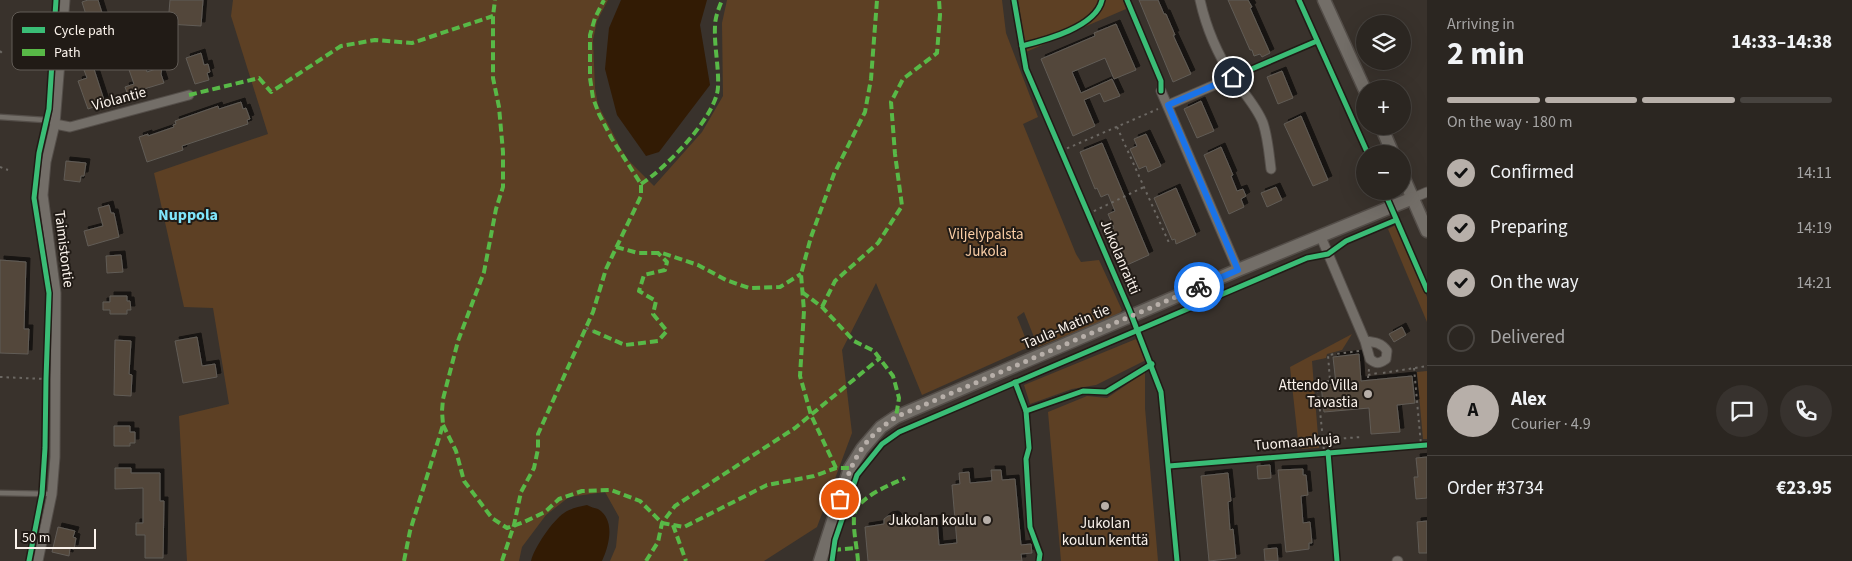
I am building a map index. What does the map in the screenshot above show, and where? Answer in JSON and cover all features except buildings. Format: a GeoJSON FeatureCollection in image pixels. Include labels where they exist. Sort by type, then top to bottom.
{"type":"FeatureCollection","features":[{"type":"Feature","properties":{"kind":"street"},"geometry":{"type":"LineString","coordinates":[[1200,0],[1204,19],[1233,77],[1262,122],[1271,169]]}},
{"type":"Feature","properties":{"kind":"street"},"geometry":{"type":"LineString","coordinates":[[1324,0],[1360,80]]}},
{"type":"Feature","properties":{"kind":"street","name":"Taimistontie"},"geometry":{"type":"LineString","coordinates":[[38,561],[52,494],[55,457],[56,292],[43,195],[46,162],[55,124],[59,70]]}},
{"type":"Feature","properties":{"kind":"street"},"geometry":{"type":"LineString","coordinates":[[1168,105],[1233,77]]}},
{"type":"Feature","properties":{"kind":"street"},"geometry":{"type":"LineString","coordinates":[[1161,91],[1238,270]]}},
{"type":"Feature","properties":{"kind":"street","name":"Violantie"},"geometry":{"type":"LineString","coordinates":[[55,124],[70,127],[189,95]]}},
{"type":"Feature","properties":{"kind":"street"},"geometry":{"type":"LineString","coordinates":[[1413,198],[1427,192]]}},
{"type":"Feature","properties":{"kind":"street"},"geometry":{"type":"LineString","coordinates":[[1411,194],[1427,230]]}},
{"type":"Feature","properties":{"kind":"street","name":"Taula-Matin tie"},"geometry":{"type":"LineString","coordinates":[[820,561],[850,468],[862,448],[881,427],[896,417],[1238,270],[1413,198]]}},
{"type":"Feature","properties":{"kind":"street"},"geometry":{"type":"LineString","coordinates":[[1321,237],[1366,346]]}},
{"type":"Feature","properties":{"kind":"lane"},"geometry":{"type":"LineString","coordinates":[[0,117],[45,120],[55,124]]}},
{"type":"Feature","properties":{"kind":"lane"},"geometry":{"type":"LineString","coordinates":[[0,493],[52,494]]}},
{"type":"Feature","properties":{"kind":"path"},"geometry":{"type":"LineString","coordinates":[[0,52],[4,54]]}},
{"type":"Feature","properties":{"kind":"path"},"geometry":{"type":"LineString","coordinates":[[1061,151],[1168,105]]}},
{"type":"Feature","properties":{"kind":"path"},"geometry":{"type":"LineString","coordinates":[[1117,127],[1170,245]]}},
{"type":"Feature","properties":{"kind":"path"},"geometry":{"type":"LineString","coordinates":[[1057,142],[1065,160]]}},
{"type":"Feature","properties":{"kind":"path"},"geometry":{"type":"LineString","coordinates":[[0,167],[8,170]]}},
{"type":"Feature","properties":{"kind":"path"},"geometry":{"type":"LineString","coordinates":[[1088,214],[1144,187]]}},
{"type":"Feature","properties":{"kind":"path"},"geometry":{"type":"LineString","coordinates":[[586,328],[593,331]]}},
{"type":"Feature","properties":{"kind":"path"},"geometry":{"type":"LineString","coordinates":[[1326,452],[1317,382],[1330,380],[1328,355],[1366,346]]}},
{"type":"Feature","properties":{"kind":"path"},"geometry":{"type":"LineString","coordinates":[[1368,374],[1427,366]]}},
{"type":"Feature","properties":{"kind":"path"},"geometry":{"type":"LineString","coordinates":[[1412,446],[1424,445],[1414,368]]}},
{"type":"Feature","properties":{"kind":"path"},"geometry":{"type":"LineString","coordinates":[[0,377],[46,382],[46,370]]}},
{"type":"Feature","properties":{"kind":"path"},"geometry":{"type":"LineString","coordinates":[[1323,440],[1361,437]]}},
{"type":"Feature","properties":{"kind":"green space","name":"Viljelypalsta Jukola"},"geometry":{"type":"Polygon","coordinates":[[[233,0],[608,0],[597,21],[593,40],[595,88],[598,105],[629,161],[654,186],[702,132],[723,96],[722,23],[727,0],[1002,0],[1006,33],[1038,117],[1023,124],[1076,254],[1081,262],[1099,260],[1122,310],[1118,315],[1038,347],[1024,312],[1017,317],[1029,347],[922,395],[876,283],[842,350],[852,433],[817,527],[764,561],[610,561],[616,547],[619,517],[605,492],[569,497],[546,515],[522,547],[519,561],[187,561],[179,416],[229,404],[213,308],[184,307],[154,173],[268,134],[231,16],[233,0]]]}},
{"type":"Feature","properties":{"kind":"green space"},"geometry":{"type":"Polygon","coordinates":[[[1018,0],[1123,0],[1126,9],[1026,52],[1018,0]]]}},
{"type":"Feature","properties":{"kind":"green space"},"geometry":{"type":"Polygon","coordinates":[[[1396,225],[1427,297],[1427,322],[1388,229],[1396,225]]]}},
{"type":"Feature","properties":{"kind":"green space"},"geometry":{"type":"Polygon","coordinates":[[[1352,334],[1342,350],[1327,354],[1326,358],[1312,361],[1319,448],[1299,449],[1290,367],[1352,334]]]}},
{"type":"Feature","properties":{"kind":"green space"},"geometry":{"type":"Polygon","coordinates":[[[1136,339],[1146,360],[1096,385],[1072,389],[1030,404],[1024,385],[1136,339]]]}},
{"type":"Feature","properties":{"kind":"green space"},"geometry":{"type":"Polygon","coordinates":[[[1427,371],[1427,439],[1423,439],[1417,372],[1427,371]]]}},
{"type":"Feature","properties":{"kind":"green space","name":"Jukolan koulun kenttä"},"geometry":{"type":"Polygon","coordinates":[[[1145,372],[1145,408],[1158,561],[1061,561],[1048,412],[1087,396],[1107,398],[1145,372]]]}},
{"type":"Feature","properties":{"kind":"shaded area"},"geometry":{"type":"Polygon","coordinates":[[[621,0],[707,0],[700,25],[710,85],[659,152],[646,156],[617,115],[605,69],[609,28],[621,0]]]}},
{"type":"Feature","properties":{"kind":"shaded area"},"geometry":{"type":"Polygon","coordinates":[[[587,505],[598,509],[604,514],[609,526],[609,541],[602,561],[531,561],[540,542],[564,513],[587,505]]]}},
{"type":"Feature","properties":{"kind":"marked path"},"geometry":{"type":"LineString","coordinates":[[404,561],[410,531],[443,425],[443,399],[458,341],[484,272],[496,209],[503,187],[503,152],[499,107],[493,78],[493,16],[495,0]]}},
{"type":"Feature","properties":{"kind":"marked path"},"geometry":{"type":"LineString","coordinates":[[502,561],[514,525],[521,492],[534,468],[538,449],[538,434],[593,312],[606,269],[641,196],[641,184],[612,139],[593,98],[590,78],[590,35],[595,18],[604,0]]}},
{"type":"Feature","properties":{"kind":"marked path"},"geometry":{"type":"LineString","coordinates":[[641,184],[663,167],[688,141],[700,126],[715,99],[718,87],[715,23],[722,0]]}},
{"type":"Feature","properties":{"kind":"marked path"},"geometry":{"type":"LineString","coordinates":[[836,468],[811,415],[800,376],[804,311],[801,274],[811,237],[834,174],[865,112],[871,79],[877,0]]}},
{"type":"Feature","properties":{"kind":"marked path"},"geometry":{"type":"LineString","coordinates":[[822,307],[835,281],[878,243],[902,206],[891,102],[903,79],[937,53],[940,15],[939,0]]}},
{"type":"Feature","properties":{"kind":"marked path"},"geometry":{"type":"LineString","coordinates":[[189,95],[259,78],[271,92],[341,46],[375,40],[412,43],[493,16]]}},
{"type":"Feature","properties":{"kind":"marked path"},"geometry":{"type":"LineString","coordinates":[[616,247],[638,253],[662,253],[698,265],[726,280],[749,288],[780,287],[801,274]]}},
{"type":"Feature","properties":{"kind":"marked path"},"geometry":{"type":"LineString","coordinates":[[593,331],[625,345],[658,341],[667,331],[653,314],[656,301],[639,291],[644,275],[665,270],[667,262],[658,253]]}},
{"type":"Feature","properties":{"kind":"marked path"},"geometry":{"type":"LineString","coordinates":[[802,292],[822,307],[854,341],[874,351],[893,376],[899,398],[896,417]]}},
{"type":"Feature","properties":{"kind":"marked path"},"geometry":{"type":"LineString","coordinates":[[646,561],[658,542],[662,523],[675,506],[795,428],[880,358]]}},
{"type":"Feature","properties":{"kind":"marked path"},"geometry":{"type":"LineString","coordinates":[[443,425],[456,451],[464,481],[492,518],[507,528],[545,512],[559,499],[582,491],[611,490],[640,501],[662,523],[684,527],[767,485],[814,476],[836,468],[850,468]]}},
{"type":"Feature","properties":{"kind":"marked path"},"geometry":{"type":"LineString","coordinates":[[858,561],[854,528],[856,510],[860,504],[874,493],[905,478]]}},
{"type":"Feature","properties":{"kind":"marked path"},"geometry":{"type":"LineString","coordinates":[[673,525],[686,561]]}},
{"type":"Feature","properties":{"kind":"marked path"},"geometry":{"type":"LineString","coordinates":[[833,550],[857,548]]}},
{"type":"Feature","properties":{"kind":"cycle path"},"geometry":{"type":"LineString","coordinates":[[55,12],[56,0]]}},
{"type":"Feature","properties":{"kind":"cycle path","name":"Jukolanraitti"},"geometry":{"type":"LineString","coordinates":[[1014,0],[1026,69],[1129,309],[1161,392],[1177,561]]}},
{"type":"Feature","properties":{"kind":"cycle path"},"geometry":{"type":"LineString","coordinates":[[1022,46],[1056,36],[1080,25],[1098,9],[1102,0]]}},
{"type":"Feature","properties":{"kind":"cycle path"},"geometry":{"type":"LineString","coordinates":[[1127,0],[1161,81],[1161,91]]}},
{"type":"Feature","properties":{"kind":"cycle path"},"geometry":{"type":"LineString","coordinates":[[1299,0],[1364,145]]}},
{"type":"Feature","properties":{"kind":"cycle path"},"geometry":{"type":"LineString","coordinates":[[1233,77],[1317,41]]}},
{"type":"Feature","properties":{"kind":"cycle path"},"geometry":{"type":"LineString","coordinates":[[29,561],[42,494],[49,293],[34,198],[39,153],[49,109],[52,70]]}},
{"type":"Feature","properties":{"kind":"cycle path"},"geometry":{"type":"LineString","coordinates":[[1388,200],[1427,290]]}},
{"type":"Feature","properties":{"kind":"cycle path"},"geometry":{"type":"LineString","coordinates":[[832,561],[835,540],[857,475],[882,444],[899,432],[1307,258],[1328,254],[1346,241],[1396,220]]}},
{"type":"Feature","properties":{"kind":"cycle path"},"geometry":{"type":"LineString","coordinates":[[1026,411],[1083,391],[1106,392],[1152,364]]}},
{"type":"Feature","properties":{"kind":"cycle path"},"geometry":{"type":"LineString","coordinates":[[1015,382],[1026,411],[1029,448],[1026,459],[1030,527],[1040,554],[1039,561]]}},
{"type":"Feature","properties":{"kind":"cycle path","name":"Tuomaankuja"},"geometry":{"type":"LineString","coordinates":[[1169,466],[1427,445]]}},
{"type":"Feature","properties":{"kind":"cycle path","name":"Tuomaankuja"},"geometry":{"type":"LineString","coordinates":[[1328,452],[1337,561]]}},
{"type":"Feature","properties":{"kind":"way so far"},"geometry":{"type":"LineString","coordinates":[[840,499],[850,468],[862,448],[881,427],[896,417],[1199,287]]}},
{"type":"Feature","properties":{"kind":"place","name":"Attendo Villa Tavastia"},"geometry":{"type":"Point","coordinates":[1368,394]}},
{"type":"Feature","properties":{"kind":"place","name":"Jukolan koulun kenttä"},"geometry":{"type":"Point","coordinates":[1105,506]}},
{"type":"Feature","properties":{"kind":"place","name":"Jukolan koulu"},"geometry":{"type":"Point","coordinates":[987,520]}},
{"type":"Feature","properties":{"kind":"district","name":"Nuppola"},"geometry":{"type":"Point","coordinates":[188,215]}},
{"type":"Feature","properties":{"kind":"route"},"geometry":{"type":"LineString","coordinates":[[1199,287],[1238,270],[1168,105],[1233,77]]}}]}
